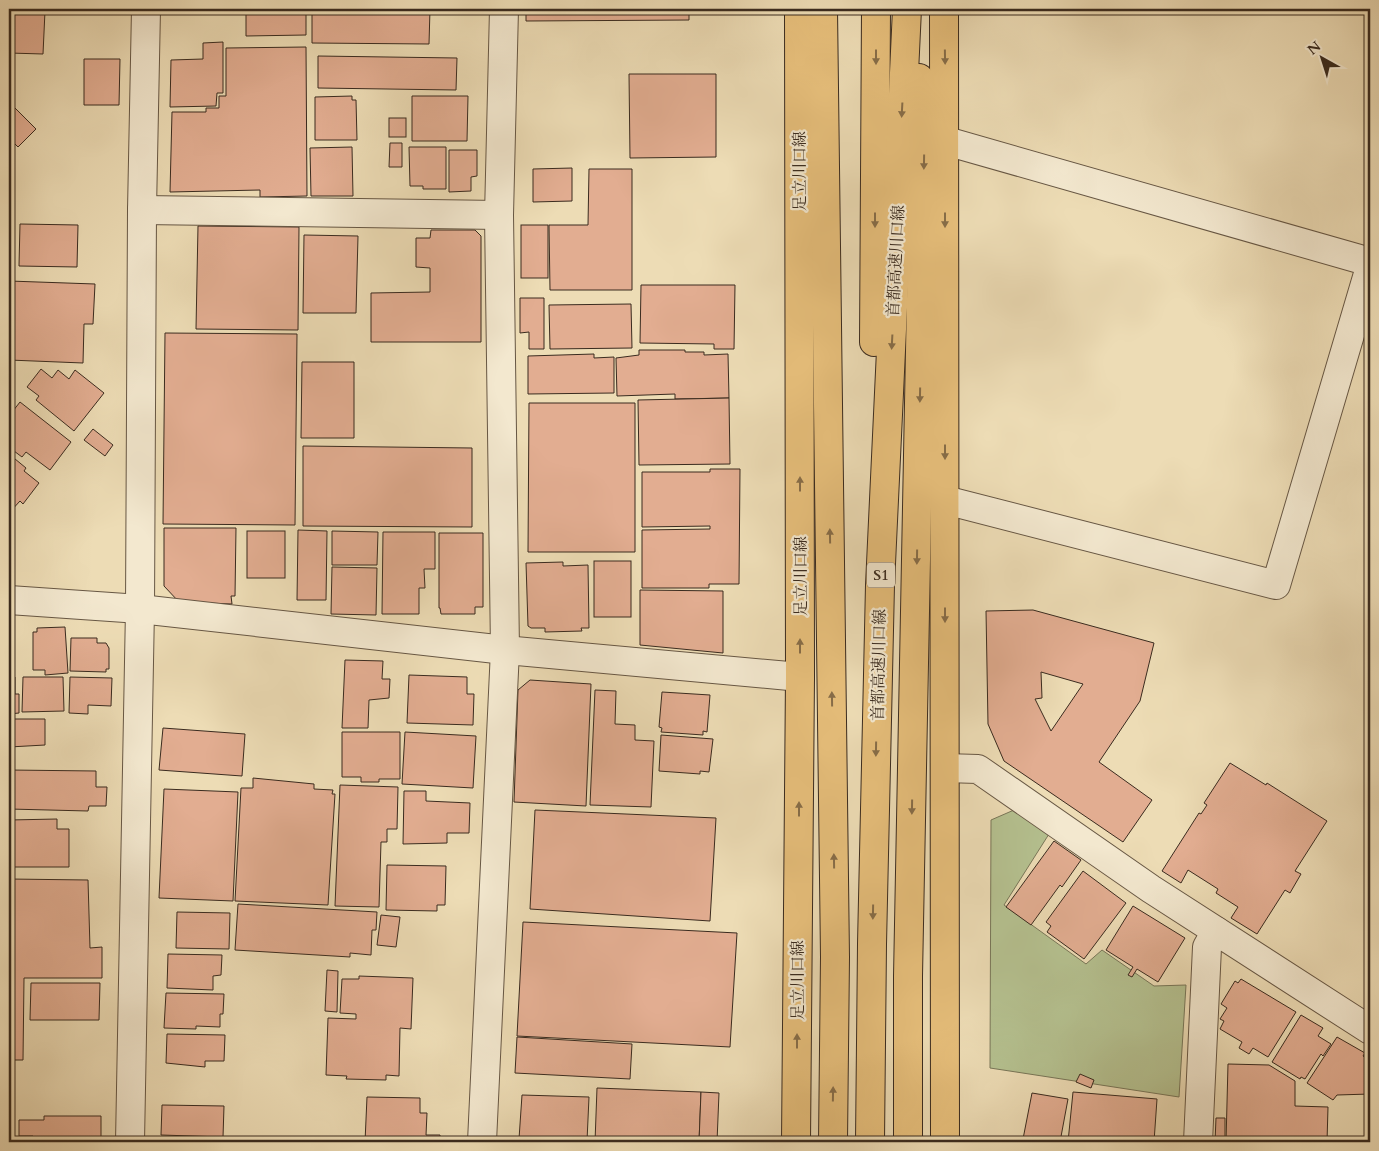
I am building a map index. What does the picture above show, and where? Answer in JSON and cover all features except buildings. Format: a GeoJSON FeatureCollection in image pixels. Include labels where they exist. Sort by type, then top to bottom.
{"type":"FeatureCollection","features":[{"type":"Feature","properties":{"kind":"main road","name":"足立川口線"},"geometry":{"type":"LineString","coordinates":[[796,1142],[800,677],[799,9]]}},
{"type":"Feature","properties":{"kind":"main road"},"geometry":{"type":"LineString","coordinates":[[823,9],[835,957],[833,1142]]}},
{"type":"Feature","properties":{"kind":"main road"},"geometry":{"type":"LineString","coordinates":[[876,9],[874,360],[880,585]]}},
{"type":"Feature","properties":{"kind":"main road","name":"首都高速川口線"},"geometry":{"type":"LineString","coordinates":[[870,1142],[872,944],[880,585],[907,9]]}},
{"type":"Feature","properties":{"kind":"main road","name":"S1"},"geometry":{"type":"LineString","coordinates":[[908,1142],[908,976],[924,143],[913,9]]}},
{"type":"Feature","properties":{"kind":"main road"},"geometry":{"type":"LineString","coordinates":[[944,9],[946,141],[944,500],[945,1142]]}},
{"type":"Feature","properties":{"kind":"street"},"geometry":{"type":"LineString","coordinates":[[130,1142],[140,609],[142,210],[146,9]]}},
{"type":"Feature","properties":{"kind":"street"},"geometry":{"type":"LineString","coordinates":[[482,1142],[505,650],[499,215],[504,9]]}},
{"type":"Feature","properties":{"kind":"street"},"geometry":{"type":"LineString","coordinates":[[946,141],[1370,262]]}},
{"type":"Feature","properties":{"kind":"street"},"geometry":{"type":"LineString","coordinates":[[142,210],[499,215]]}},
{"type":"Feature","properties":{"kind":"street"},"geometry":{"type":"LineString","coordinates":[[944,500],[1276,585],[1370,267]]}},
{"type":"Feature","properties":{"kind":"street"},"geometry":{"type":"LineString","coordinates":[[9,600],[140,609],[505,650],[800,677]]}},
{"type":"Feature","properties":{"kind":"street"},"geometry":{"type":"LineString","coordinates":[[945,768],[978,768],[1151,889],[1370,1030]]}},
{"type":"Feature","properties":{"kind":"street"},"geometry":{"type":"LineString","coordinates":[[1198,1142],[1208,947],[1216,930]]}},
{"type":"Feature","properties":{"kind":"green space"},"geometry":{"type":"Polygon","coordinates":[[[1014,810],[1049,834],[1004,905],[1086,964],[1102,950],[1154,986],[1186,985],[1179,1097],[990,1068],[991,820],[1014,810]]]}}]}
